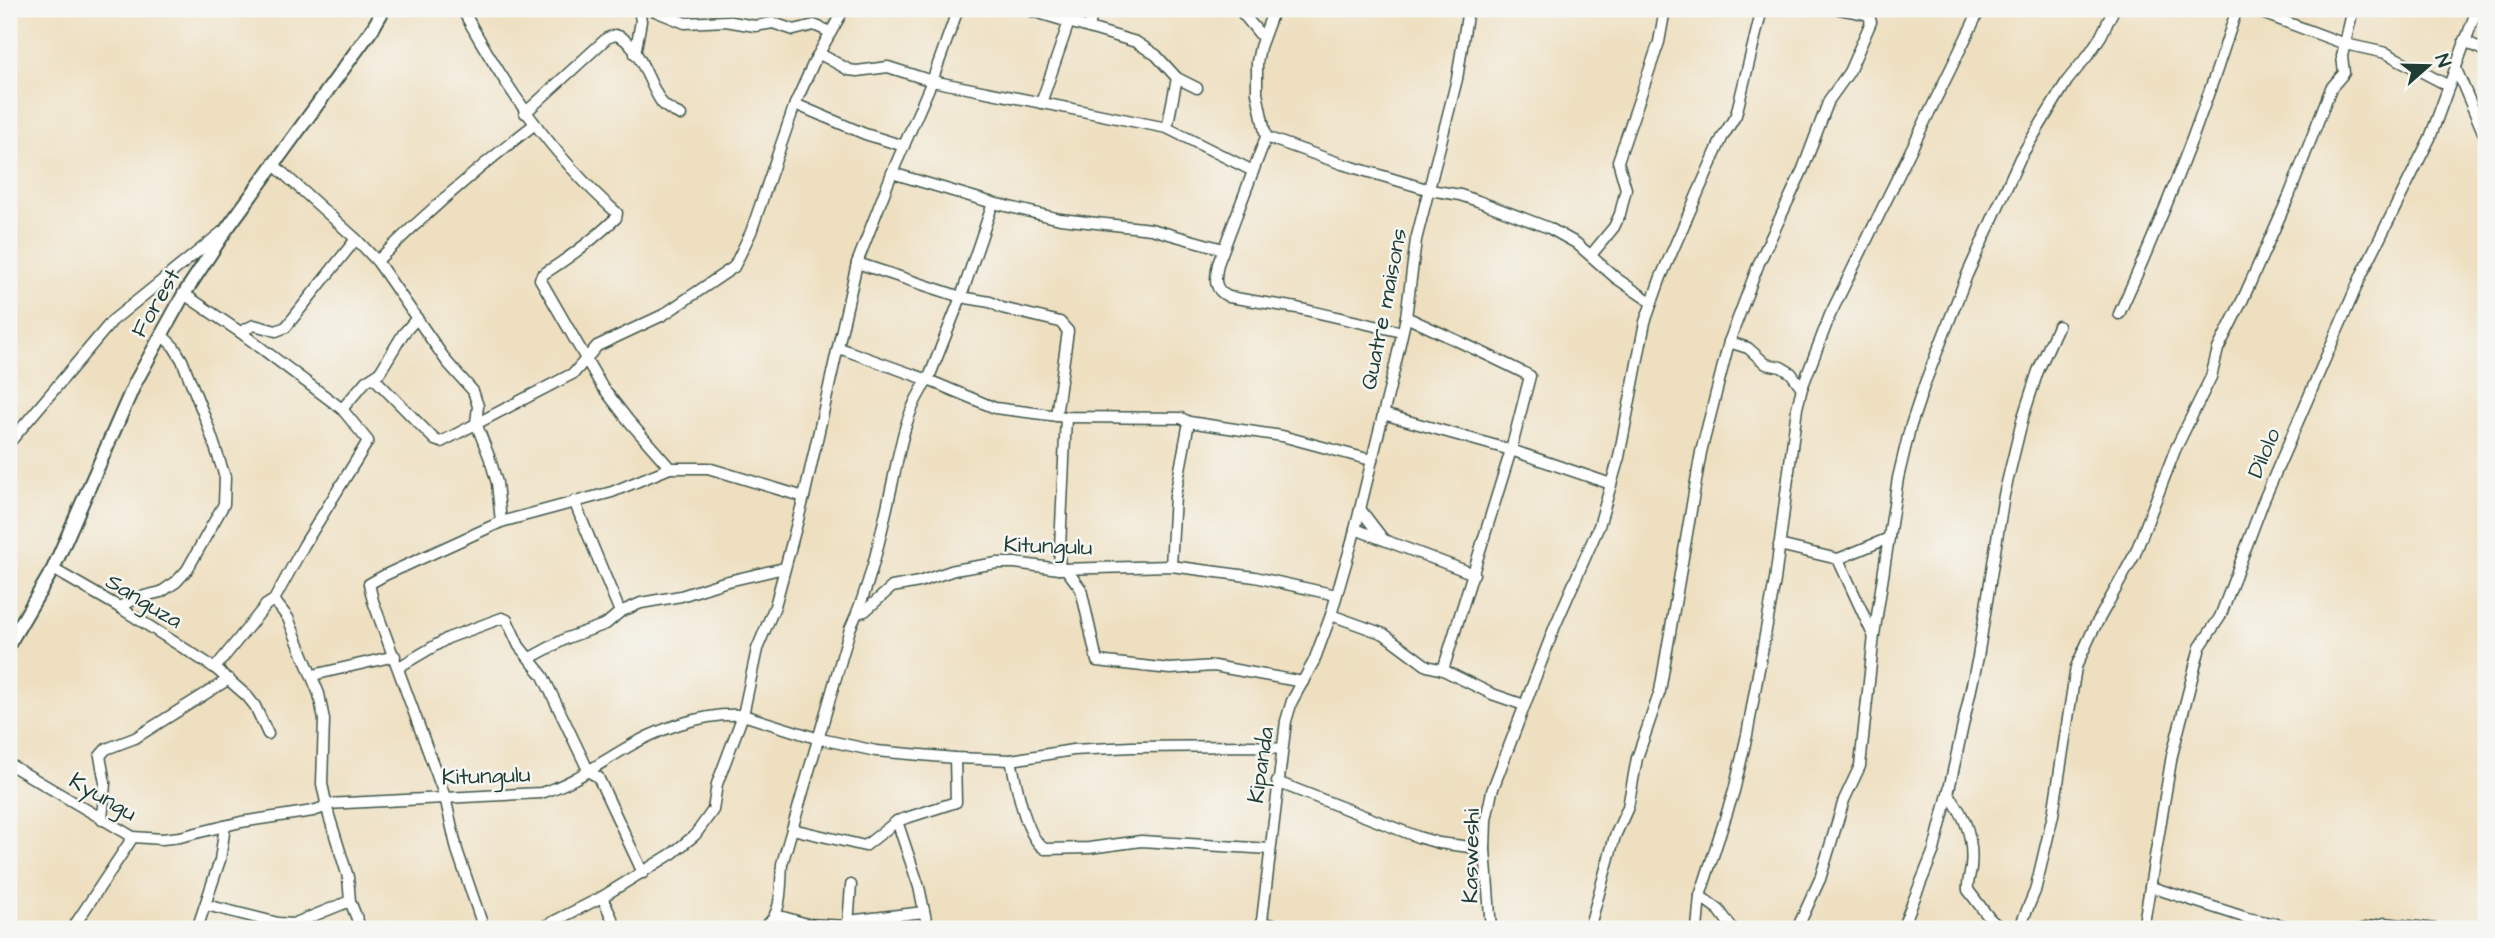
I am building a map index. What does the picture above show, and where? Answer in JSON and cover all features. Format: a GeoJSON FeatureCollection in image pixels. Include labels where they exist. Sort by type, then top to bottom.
{"type":"FeatureCollection","features":[{"type":"Feature","properties":{"kind":"street","name":"Forest"},"geometry":{"type":"LineString","coordinates":[[9,644],[52,569],[135,383],[184,294],[226,230],[373,28],[384,9]]}},
{"type":"Feature","properties":{"kind":"street"},"geometry":{"type":"LineString","coordinates":[[462,9],[525,113],[576,176],[618,215],[578,252],[541,277],[549,297],[586,361],[628,420],[670,468]]}},
{"type":"Feature","properties":{"kind":"street"},"geometry":{"type":"LineString","coordinates":[[635,54],[639,9]]}},
{"type":"Feature","properties":{"kind":"street"},"geometry":{"type":"LineString","coordinates":[[650,9],[685,23],[726,21],[758,26],[773,23],[794,30],[814,25],[830,32]]}},
{"type":"Feature","properties":{"kind":"street"},"geometry":{"type":"LineString","coordinates":[[373,377],[438,442],[445,440],[551,387],[574,373],[586,361],[589,352],[597,346],[669,311],[734,267],[751,232],[794,104],[844,9]]}},
{"type":"Feature","properties":{"kind":"street"},"geometry":{"type":"LineString","coordinates":[[539,929],[643,873],[695,835],[713,810],[717,784],[743,715],[757,649],[775,606],[804,496],[857,263],[932,81],[958,9]]}},
{"type":"Feature","properties":{"kind":"street"},"geometry":{"type":"LineString","coordinates":[[1025,9],[1143,46],[1177,78],[1197,88]]}},
{"type":"Feature","properties":{"kind":"street"},"geometry":{"type":"LineString","coordinates":[[1089,28],[1093,9]]}},
{"type":"Feature","properties":{"kind":"street"},"geometry":{"type":"LineString","coordinates":[[1239,9],[1264,38]]}},
{"type":"Feature","properties":{"kind":"street"},"geometry":{"type":"LineString","coordinates":[[1274,9],[1258,55],[1256,80],[1266,137],[1223,249],[1216,286],[1220,293],[1225,295],[1402,332]]}},
{"type":"Feature","properties":{"kind":"street","name":"Quatre maisons"},"geometry":{"type":"LineString","coordinates":[[1331,615],[1355,529],[1406,317],[1413,255],[1457,79],[1468,9]]}},
{"type":"Feature","properties":{"kind":"street"},"geometry":{"type":"LineString","coordinates":[[1591,255],[1614,227],[1620,214],[1626,189],[1618,161],[1659,42],[1665,9]]}},
{"type":"Feature","properties":{"kind":"street","name":"Kasweshi"},"geometry":{"type":"LineString","coordinates":[[1491,929],[1485,849],[1486,820],[1492,791],[1563,606],[1599,526],[1611,484],[1645,322],[1723,138],[1736,115],[1762,9]]}},
{"type":"Feature","properties":{"kind":"street"},"geometry":{"type":"LineString","coordinates":[[1589,929],[1615,836],[1628,807],[1637,758],[1660,691],[1701,452],[1729,342],[1759,263],[1803,169],[1829,100],[1849,72],[1871,22],[1869,16],[1839,9]]}},
{"type":"Feature","properties":{"kind":"street"},"geometry":{"type":"LineString","coordinates":[[1697,929],[1700,896],[1741,761],[1773,592],[1797,408],[1802,388],[1830,315],[1980,9]]}},
{"type":"Feature","properties":{"kind":"street"},"geometry":{"type":"LineString","coordinates":[[1797,929],[1820,879],[1844,800],[1860,766],[1874,635],[1898,478],[1910,429],[1942,335],[2020,158],[2067,80],[2095,45],[2114,9]]}},
{"type":"Feature","properties":{"kind":"street"},"geometry":{"type":"LineString","coordinates":[[2119,314],[2189,149],[2237,9]]}},
{"type":"Feature","properties":{"kind":"street"},"geometry":{"type":"LineString","coordinates":[[2251,9],[2345,44],[2386,53],[2449,86]]}},
{"type":"Feature","properties":{"kind":"street"},"geometry":{"type":"LineString","coordinates":[[2019,929],[2035,891],[2045,849],[2076,667],[2135,554],[2175,450],[2211,377],[2218,349],[2288,196],[2331,88],[2344,73],[2342,56],[2353,9]]}},
{"type":"Feature","properties":{"kind":"street","name":"Dilolo"},"geometry":{"type":"LineString","coordinates":[[2143,929],[2172,755],[2200,647],[2220,617],[2263,502],[2315,383],[2382,231],[2430,138],[2456,69],[2463,40],[2477,9]]}},
{"type":"Feature","properties":{"kind":"street"},"geometry":{"type":"LineString","coordinates":[[1041,103],[1069,22]]}},
{"type":"Feature","properties":{"kind":"street"},"geometry":{"type":"LineString","coordinates":[[525,113],[611,35],[622,37],[642,63],[660,101],[671,111],[681,115]]}},
{"type":"Feature","properties":{"kind":"street"},"geometry":{"type":"LineString","coordinates":[[2463,40],[2486,52]]}},
{"type":"Feature","properties":{"kind":"street"},"geometry":{"type":"LineString","coordinates":[[820,54],[857,71],[888,67],[932,81],[1167,128],[1253,171]]}},
{"type":"Feature","properties":{"kind":"street"},"geometry":{"type":"LineString","coordinates":[[2456,69],[2486,139]]}},
{"type":"Feature","properties":{"kind":"street"},"geometry":{"type":"LineString","coordinates":[[1167,128],[1177,78]]}},
{"type":"Feature","properties":{"kind":"street"},"geometry":{"type":"LineString","coordinates":[[794,104],[904,146]]}},
{"type":"Feature","properties":{"kind":"street"},"geometry":{"type":"LineString","coordinates":[[377,261],[422,217],[535,124]]}},
{"type":"Feature","properties":{"kind":"street"},"geometry":{"type":"LineString","coordinates":[[1266,137],[1342,164],[1430,190],[1469,198],[1549,229],[1576,243],[1616,278],[1651,303]]}},
{"type":"Feature","properties":{"kind":"street"},"geometry":{"type":"LineString","coordinates":[[273,164],[377,261],[447,362],[475,395],[478,407],[476,423],[497,483],[501,522]]}},
{"type":"Feature","properties":{"kind":"street"},"geometry":{"type":"LineString","coordinates":[[892,173],[993,203],[1060,219],[1151,229],[1223,249]]}},
{"type":"Feature","properties":{"kind":"street"},"geometry":{"type":"LineString","coordinates":[[858,613],[878,546],[907,419],[919,392],[928,380],[961,297],[993,203]]}},
{"type":"Feature","properties":{"kind":"street"},"geometry":{"type":"LineString","coordinates":[[9,443],[112,321],[226,230]]}},
{"type":"Feature","properties":{"kind":"street"},"geometry":{"type":"LineString","coordinates":[[240,332],[254,325],[276,331],[286,327],[356,239]]}},
{"type":"Feature","properties":{"kind":"street"},"geometry":{"type":"LineString","coordinates":[[857,263],[961,297],[990,302],[1002,308],[1066,326],[1068,331],[1061,416],[1063,569],[1081,589],[1097,662],[1170,669],[1214,666],[1303,682]]}},
{"type":"Feature","properties":{"kind":"street"},"geometry":{"type":"LineString","coordinates":[[184,294],[240,332],[342,409],[368,438],[368,444],[304,545],[274,600],[266,605],[215,668]]}},
{"type":"Feature","properties":{"kind":"street"},"geometry":{"type":"LineString","coordinates":[[1406,317],[1452,336],[1530,376],[1511,450],[1443,670]]}},
{"type":"Feature","properties":{"kind":"street"},"geometry":{"type":"LineString","coordinates":[[342,409],[366,381],[380,372],[403,334],[417,318]]}},
{"type":"Feature","properties":{"kind":"street"},"geometry":{"type":"LineString","coordinates":[[1902,929],[1934,850],[1948,794],[1978,657],[2012,457],[2038,371],[2058,326]]}},
{"type":"Feature","properties":{"kind":"street"},"geometry":{"type":"LineString","coordinates":[[118,607],[140,597],[161,592],[176,582],[194,558],[224,505],[225,477],[194,389],[174,347],[161,334]]}},
{"type":"Feature","properties":{"kind":"street"},"geometry":{"type":"LineString","coordinates":[[1729,342],[1748,348],[1766,364],[1781,367],[1791,373],[1802,388]]}},
{"type":"Feature","properties":{"kind":"street"},"geometry":{"type":"LineString","coordinates":[[839,348],[995,408],[1061,416],[1172,417],[1282,436],[1371,460]]}},
{"type":"Feature","properties":{"kind":"street"},"geometry":{"type":"LineString","coordinates":[[1383,414],[1511,450],[1611,484]]}},
{"type":"Feature","properties":{"kind":"street"},"geometry":{"type":"LineString","coordinates":[[1171,566],[1175,496],[1189,422]]}},
{"type":"Feature","properties":{"kind":"street"},"geometry":{"type":"LineString","coordinates":[[484,929],[457,850],[445,797],[369,584],[501,522],[612,492],[670,468],[709,468],[804,496]]}},
{"type":"Feature","properties":{"kind":"street"},"geometry":{"type":"LineString","coordinates":[[574,501],[620,611]]}},
{"type":"Feature","properties":{"kind":"street"},"geometry":{"type":"LineString","coordinates":[[1360,509],[1383,540]]}},
{"type":"Feature","properties":{"kind":"street"},"geometry":{"type":"LineString","coordinates":[[1355,529],[1474,574]]}},
{"type":"Feature","properties":{"kind":"street"},"geometry":{"type":"LineString","coordinates":[[1779,545],[1838,559],[1889,538]]}},
{"type":"Feature","properties":{"kind":"street"},"geometry":{"type":"LineString","coordinates":[[1838,559],[1874,635]]}},
{"type":"Feature","properties":{"kind":"street","name":"Kitungulu"},"geometry":{"type":"LineString","coordinates":[[776,915],[782,864],[849,629],[858,613],[892,587],[919,582],[954,570],[1016,563],[1063,569],[1171,566],[1255,577],[1336,595]]}},
{"type":"Feature","properties":{"kind":"street"},"geometry":{"type":"LineString","coordinates":[[530,659],[567,638],[606,624],[620,611],[641,603],[681,596],[724,582],[784,568]]}},
{"type":"Feature","properties":{"kind":"street","name":"Sanguza"},"geometry":{"type":"LineString","coordinates":[[52,569],[215,668],[247,696],[255,706],[268,734]]}},
{"type":"Feature","properties":{"kind":"street"},"geometry":{"type":"LineString","coordinates":[[867,584],[886,591]]}},
{"type":"Feature","properties":{"kind":"street"},"geometry":{"type":"LineString","coordinates":[[274,600],[288,618],[313,675],[323,709],[325,734],[322,774],[326,804],[348,877],[350,901],[361,929]]}},
{"type":"Feature","properties":{"kind":"street"},"geometry":{"type":"LineString","coordinates":[[1331,615],[1384,634],[1427,666],[1443,670],[1492,694],[1524,705]]}},
{"type":"Feature","properties":{"kind":"street","name":"Kipanda"},"geometry":{"type":"LineString","coordinates":[[1261,926],[1281,749],[1292,701],[1303,682],[1331,615]]}},
{"type":"Feature","properties":{"kind":"street"},"geometry":{"type":"LineString","coordinates":[[398,667],[448,638],[502,618],[507,620],[519,646],[543,676],[589,772],[598,776],[643,873]]}},
{"type":"Feature","properties":{"kind":"street"},"geometry":{"type":"LineString","coordinates":[[313,675],[395,656]]}},
{"type":"Feature","properties":{"kind":"street"},"geometry":{"type":"LineString","coordinates":[[102,820],[105,783],[100,756],[106,749],[135,738],[229,679]]}},
{"type":"Feature","properties":{"kind":"street","name":"Kitungulu"},"geometry":{"type":"LineString","coordinates":[[225,826],[317,811],[326,804],[541,793],[567,785],[622,750],[652,735],[698,720],[732,714],[816,738]]}},
{"type":"Feature","properties":{"kind":"street"},"geometry":{"type":"LineString","coordinates":[[816,738],[876,751],[1011,760],[1073,750],[1253,746],[1281,749]]}},
{"type":"Feature","properties":{"kind":"street"},"geometry":{"type":"LineString","coordinates":[[792,829],[864,846],[897,821],[956,802],[955,758]]}},
{"type":"Feature","properties":{"kind":"street"},"geometry":{"type":"LineString","coordinates":[[1011,760],[1033,836],[1045,849],[1089,848],[1141,841],[1270,849]]}},
{"type":"Feature","properties":{"kind":"street","name":"Kyungu"},"geometry":{"type":"LineString","coordinates":[[9,764],[133,837],[162,839],[225,826]]}},
{"type":"Feature","properties":{"kind":"street"},"geometry":{"type":"LineString","coordinates":[[1277,782],[1418,837],[1439,843],[1485,849]]}},
{"type":"Feature","properties":{"kind":"street"},"geometry":{"type":"LineString","coordinates":[[1948,794],[1962,814],[1971,837],[1968,890],[1990,919],[2003,929]]}},
{"type":"Feature","properties":{"kind":"street"},"geometry":{"type":"LineString","coordinates":[[897,821],[919,887],[928,929]]}},
{"type":"Feature","properties":{"kind":"street"},"geometry":{"type":"LineString","coordinates":[[197,929],[220,860],[225,826]]}},
{"type":"Feature","properties":{"kind":"street"},"geometry":{"type":"LineString","coordinates":[[72,929],[133,837]]}},
{"type":"Feature","properties":{"kind":"street"},"geometry":{"type":"LineString","coordinates":[[848,926],[851,885]]}},
{"type":"Feature","properties":{"kind":"street"},"geometry":{"type":"LineString","coordinates":[[2151,887],[2246,918],[2300,929]]}},
{"type":"Feature","properties":{"kind":"street"},"geometry":{"type":"LineString","coordinates":[[1700,896],[1719,911],[1733,929]]}},
{"type":"Feature","properties":{"kind":"street"},"geometry":{"type":"LineString","coordinates":[[602,897],[617,929]]}},
{"type":"Feature","properties":{"kind":"street"},"geometry":{"type":"LineString","coordinates":[[206,905],[266,921],[293,924],[350,901]]}},
{"type":"Feature","properties":{"kind":"street"},"geometry":{"type":"LineString","coordinates":[[761,929],[771,923],[776,915],[807,924],[848,926],[924,912]]}},
{"type":"Feature","properties":{"kind":"street"},"geometry":{"type":"LineString","coordinates":[[2362,929],[2385,923],[2435,929]]}},
{"type":"Feature","properties":{"kind":"street"},"geometry":{"type":"LineString","coordinates":[[1261,926],[1302,929]]}}]}
